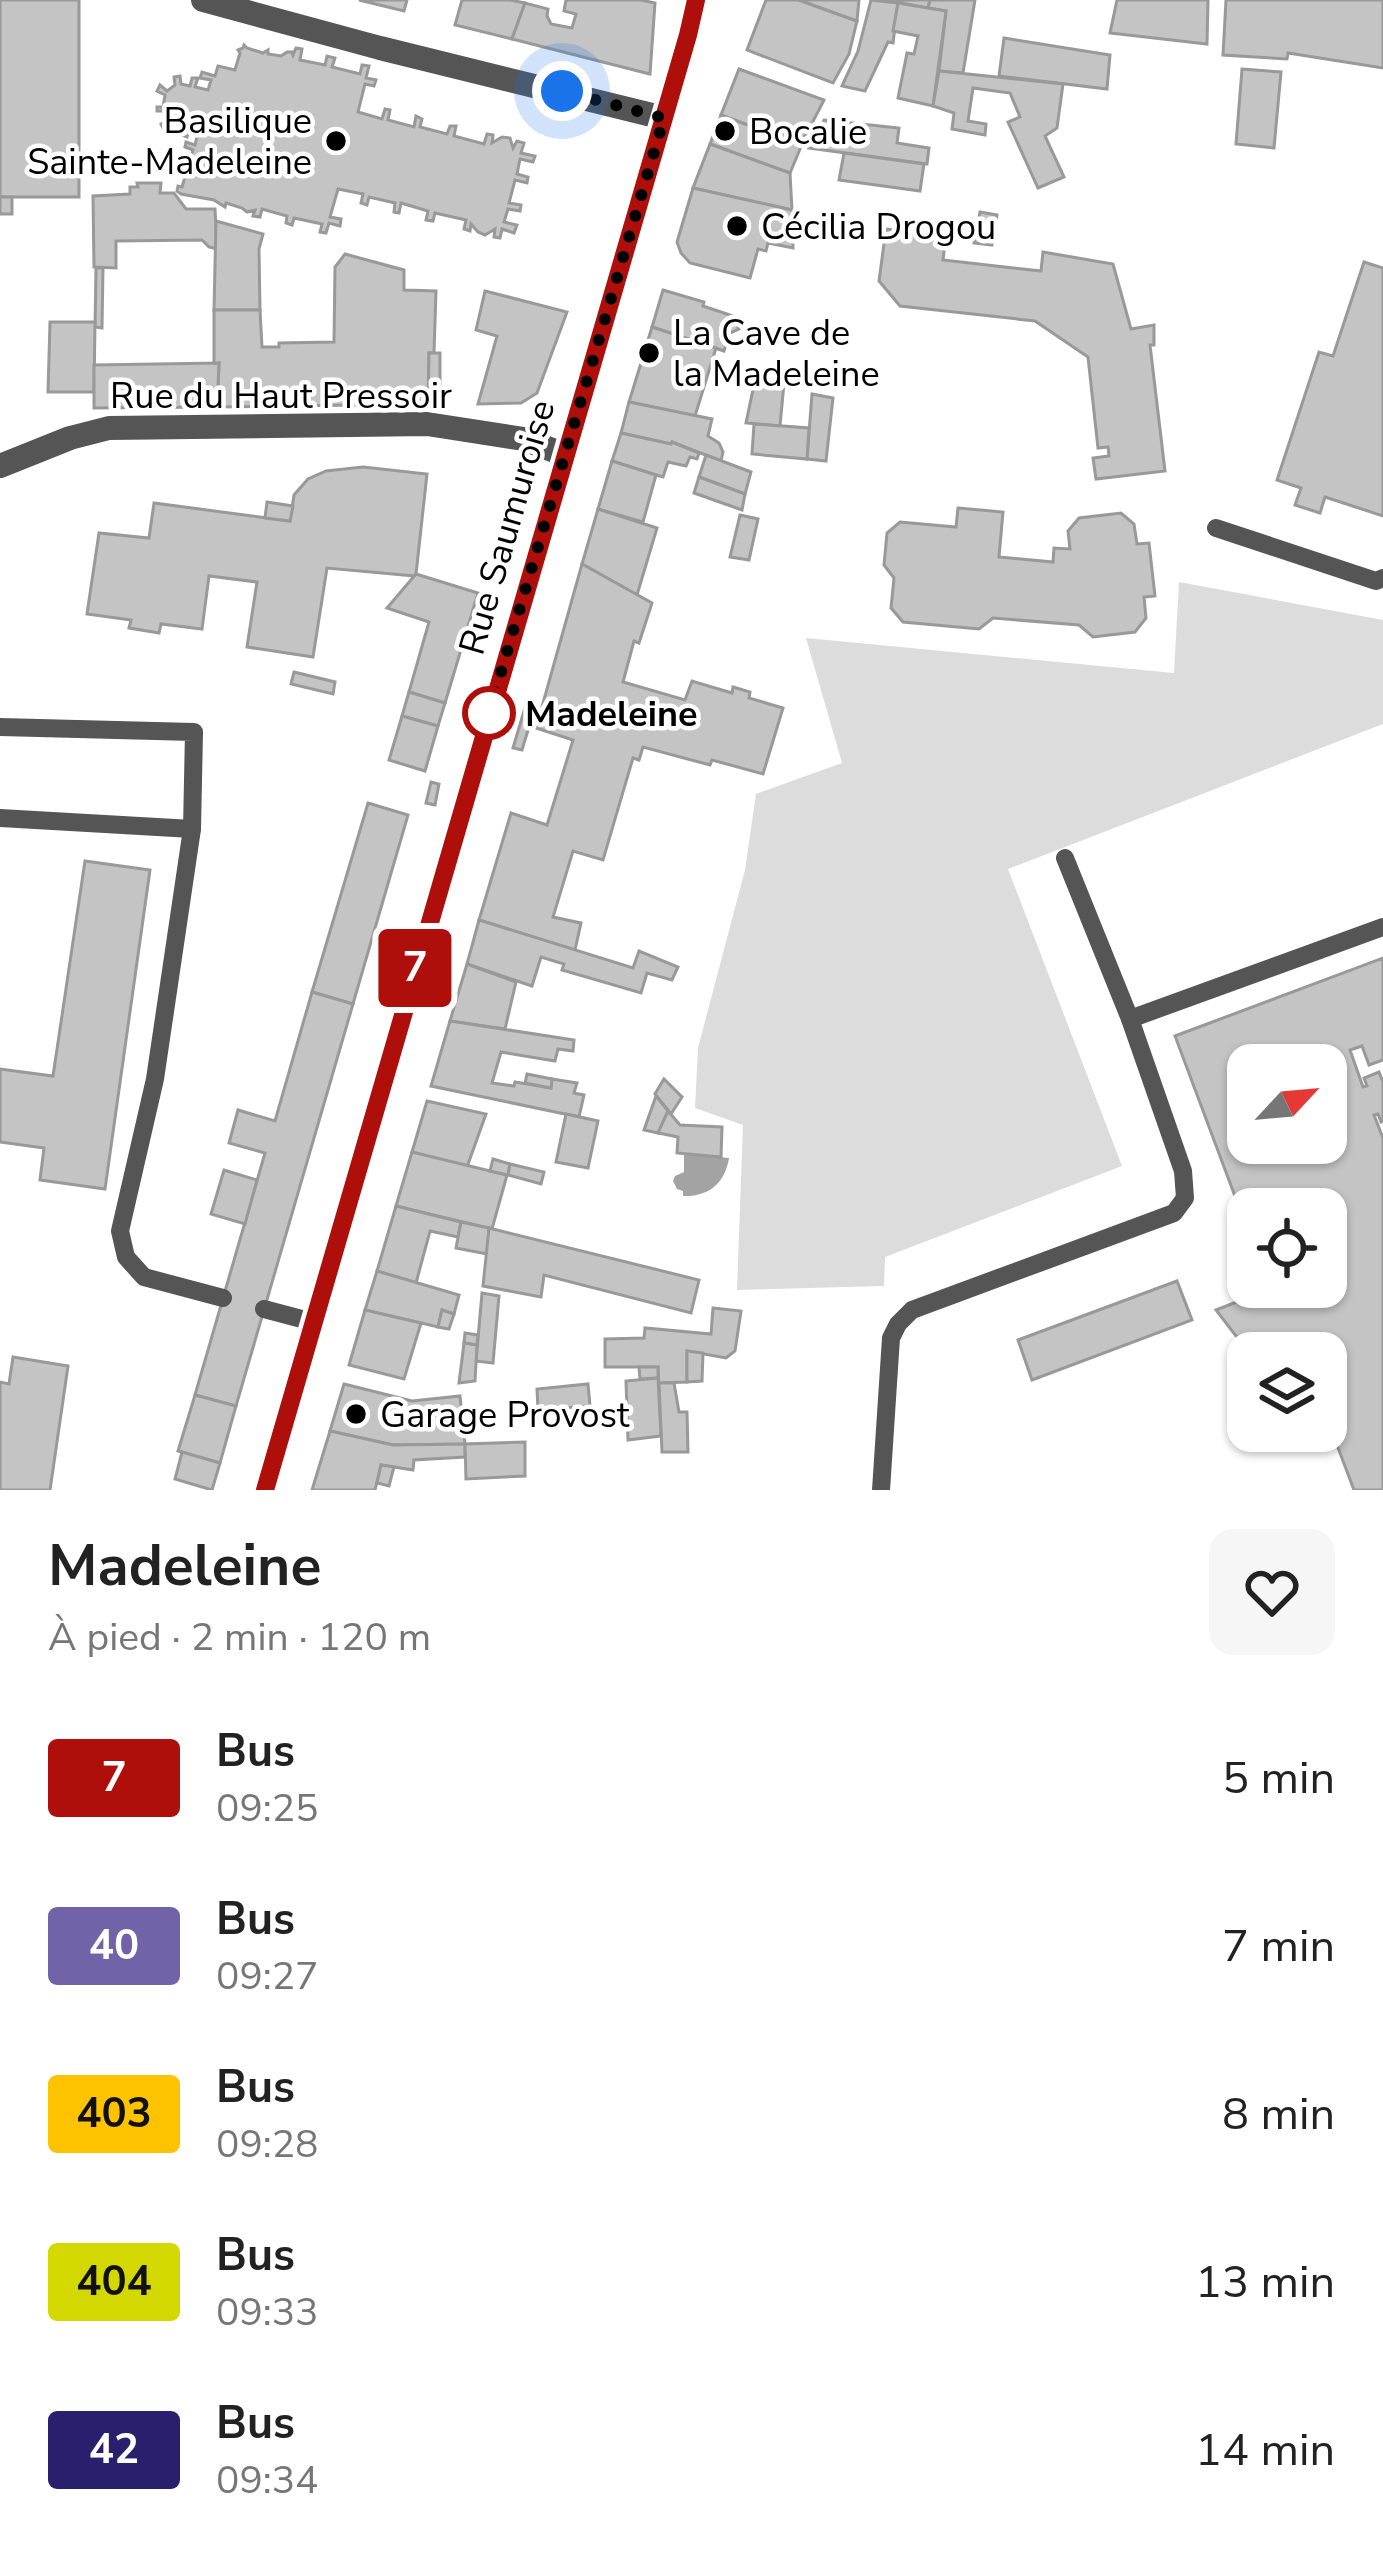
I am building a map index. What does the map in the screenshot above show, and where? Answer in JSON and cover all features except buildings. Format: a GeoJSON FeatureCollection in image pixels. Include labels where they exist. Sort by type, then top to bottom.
{"type":"FeatureCollection","features":[{"type":"Feature","properties":{"kind":"main road","name":"Rue Saumuroise"},"geometry":{"type":"LineString","coordinates":[[265,1490],[695,0]]}},
{"type":"Feature","properties":{"kind":"street"},"geometry":{"type":"LineString","coordinates":[[203,0],[664,118]]}},
{"type":"Feature","properties":{"kind":"street","name":"Rue du Haut Pressoir"},"geometry":{"type":"LineString","coordinates":[[0,466],[70,438],[110,428],[427,424],[524,439],[565,455]]}},
{"type":"Feature","properties":{"kind":"lane"},"geometry":{"type":"LineString","coordinates":[[1216,528],[1376,581],[1383,578]]}},
{"type":"Feature","properties":{"kind":"lane"},"geometry":{"type":"LineString","coordinates":[[0,727],[194,732],[192,829],[155,1079],[120,1231],[126,1257],[144,1277],[223,1298]]}},
{"type":"Feature","properties":{"kind":"lane"},"geometry":{"type":"LineString","coordinates":[[0,818],[192,829]]}},
{"type":"Feature","properties":{"kind":"lane"},"geometry":{"type":"LineString","coordinates":[[881,1490],[891,1338],[912,1310],[1174,1213],[1185,1198],[1183,1171],[1130,1019],[1065,858]]}},
{"type":"Feature","properties":{"kind":"lane"},"geometry":{"type":"LineString","coordinates":[[1130,1019],[1383,928]]}},
{"type":"Feature","properties":{"kind":"lane"},"geometry":{"type":"LineString","coordinates":[[264,1309],[313,1322]]}},
{"type":"Feature","properties":{"kind":"shaded area"},"geometry":{"type":"Polygon","coordinates":[[[1179,582],[1383,620],[1383,724],[1008,869],[1122,1166],[885,1257],[884,1286],[737,1290],[743,1125],[695,1108],[698,1048],[745,870],[756,794],[842,763],[806,638],[1174,673],[1179,582]]]}},
{"type":"Feature","properties":{"kind":"shaded area"},"geometry":{"type":"Polygon","coordinates":[[[684,1154],[729,1158],[724,1175],[701,1194],[683,1196],[673,1181],[684,1172],[684,1154]]]}},
{"type":"Feature","properties":{"kind":"bus line","name":"7"},"geometry":{"type":"LineString","coordinates":[[265,1490],[696,0]]}},
{"type":"Feature","properties":{"kind":"place","name":"Bocalie"},"geometry":{"type":"Point","coordinates":[725,131]}},
{"type":"Feature","properties":{"kind":"place","name":"Basilique Sainte-Madeleine"},"geometry":{"type":"Point","coordinates":[336,141]}},
{"type":"Feature","properties":{"kind":"place","name":"Cécilia Drogou"},"geometry":{"type":"Point","coordinates":[737,226]}},
{"type":"Feature","properties":{"kind":"place","name":"La Cave de la Madeleine"},"geometry":{"type":"Point","coordinates":[649,353]}},
{"type":"Feature","properties":{"kind":"place","name":"Madeleine"},"geometry":{"type":"Point","coordinates":[489,713]}},
{"type":"Feature","properties":{"kind":"place","name":"Garage Provost"},"geometry":{"type":"Point","coordinates":[356,1414]}},
{"type":"Feature","properties":{"kind":"route"},"geometry":{"type":"LineString","coordinates":[[489,713],[664,118],[562,91]]}}]}
